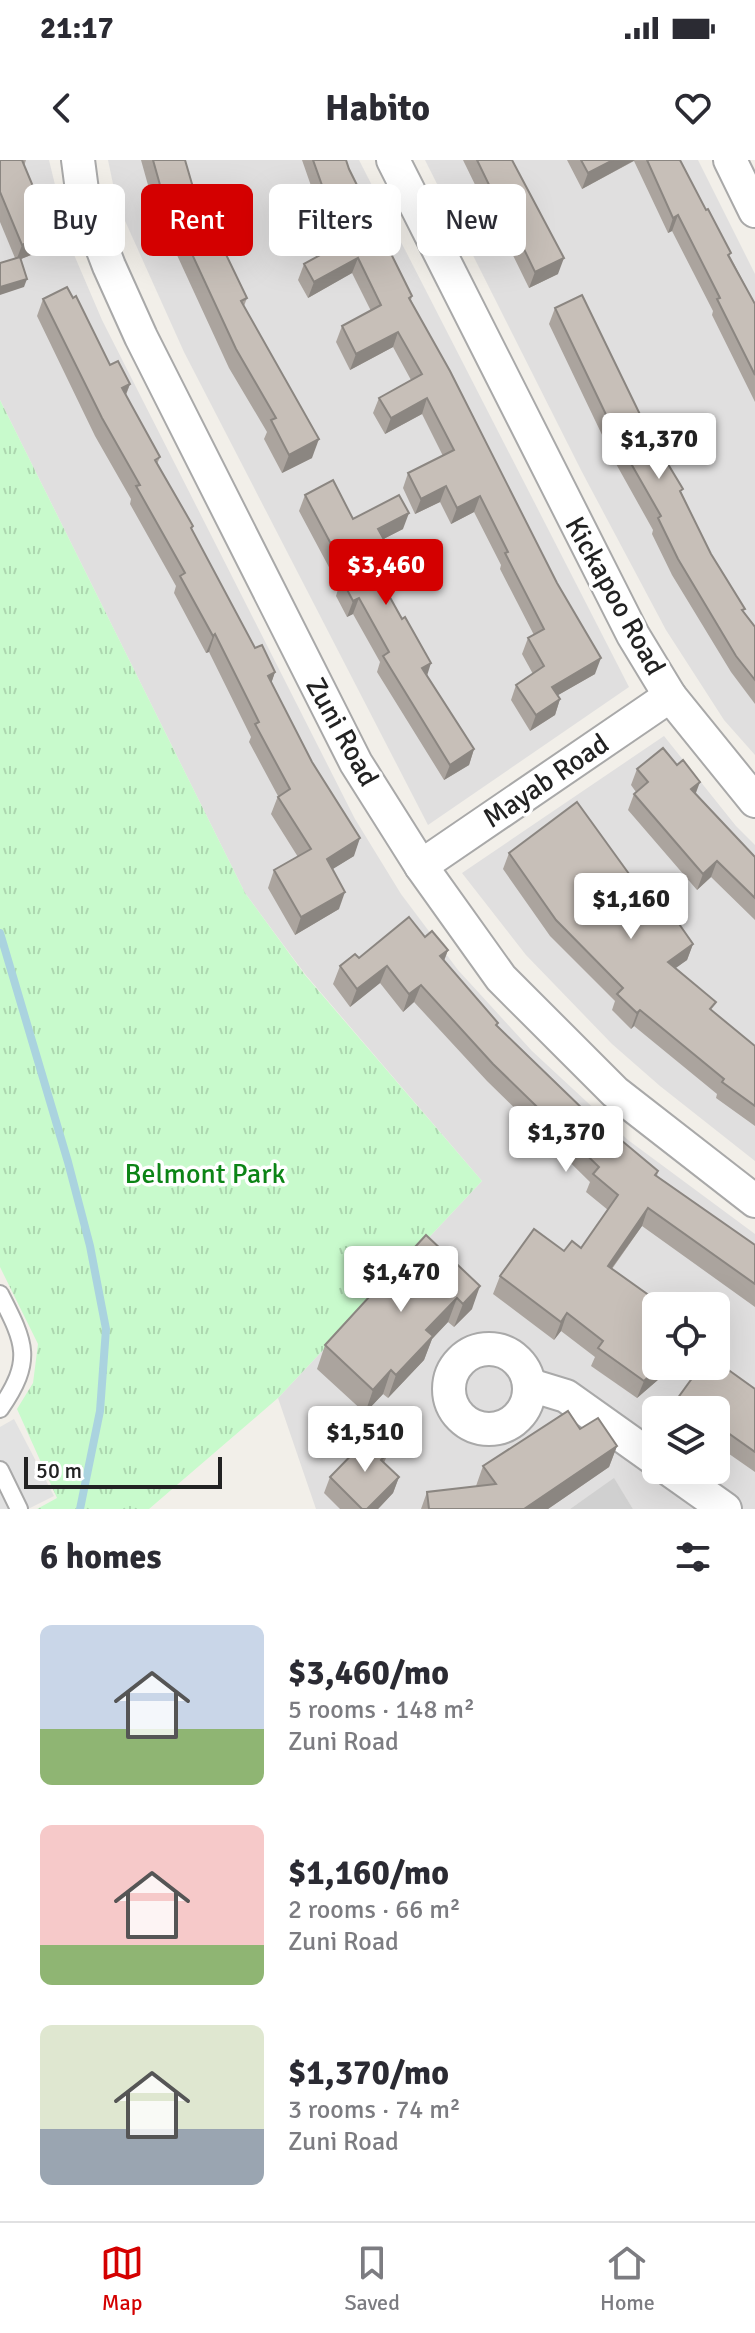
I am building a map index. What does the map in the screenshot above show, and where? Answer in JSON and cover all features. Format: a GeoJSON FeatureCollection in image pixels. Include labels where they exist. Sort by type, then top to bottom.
{"type":"FeatureCollection","features":[{"type":"Feature","properties":{"kind":"street","name":"Zuni Road"},"geometry":{"type":"LineString","coordinates":[[78,160],[83,198],[141,337],[356,763],[421,866],[501,978],[573,1051],[615,1092],[755,1201]]}},
{"type":"Feature","properties":{"kind":"street","name":"Kickapoo Road"},"geometry":{"type":"LineString","coordinates":[[393,160],[597,567],[670,696],[755,801]]}},
{"type":"Feature","properties":{"kind":"street"},"geometry":{"type":"LineString","coordinates":[[730,160],[755,211]]}},
{"type":"Feature","properties":{"kind":"street","name":"Mayab Road"},"geometry":{"type":"LineString","coordinates":[[421,866],[670,696]]}},
{"type":"Feature","properties":{"kind":"street"},"geometry":{"type":"LineString","coordinates":[[530,1385],[566,1396],[642,1450]]}},
{"type":"Feature","properties":{"kind":"street"},"geometry":{"type":"LineString","coordinates":[[690,1484],[725,1509]]}},
{"type":"Feature","properties":{"kind":"lane"},"geometry":{"type":"LineString","coordinates":[[0,1294],[19,1332],[23,1354],[21,1375],[0,1409]]}},
{"type":"Feature","properties":{"kind":"lane"},"geometry":{"type":"LineString","coordinates":[[0,1470],[19,1509]]}},
{"type":"Feature","properties":{"kind":"shaded area"},"geometry":{"type":"Polygon","coordinates":[[[0,160],[49,160],[55,184],[24,184],[24,256],[75,256],[102,320],[355,819],[401,894],[458,970],[532,1051],[628,1140],[755,1234],[755,1509],[633,1509],[614,1479],[570,1509],[316,1509],[278,1398],[482,1181],[305,974],[245,893],[0,400],[0,160]]]}},
{"type":"Feature","properties":{"kind":"shaded area"},"geometry":{"type":"Polygon","coordinates":[[[108,160],[359,160],[371,184],[269,184],[269,256],[401,256],[401,242],[629,687],[428,825],[184,352],[125,221],[125,184],[113,184],[108,160]]]}},
{"type":"Feature","properties":{"kind":"shaded area"},"geometry":{"type":"Polygon","coordinates":[[[425,160],[698,160],[755,274],[755,755],[724,720],[666,630],[473,256],[526,256],[526,184],[437,184],[425,160]]]}},
{"type":"Feature","properties":{"kind":"shaded area"},"geometry":{"type":"Polygon","coordinates":[[[664,736],[736,826],[755,845],[755,1161],[612,1044],[526,955],[462,873],[664,736]]]}},
{"type":"Feature","properties":{"kind":"shaded area"},"geometry":{"type":"Polygon","coordinates":[[[14,1419],[54,1496],[28,1509],[0,1509],[0,1427],[14,1419]]]}},
{"type":"Feature","properties":{"kind":"shaded area"},"geometry":{"type":"Polygon","coordinates":[[[614,1478],[633,1509],[570,1509],[614,1478]]]}},
{"type":"Feature","properties":{"kind":"green space","name":"Belmont Park"},"geometry":{"type":"Polygon","coordinates":[[[0,400],[245,893],[305,975],[482,1181],[278,1398],[149,1509],[37,1509],[57,1498],[17,1409],[33,1383],[38,1344],[0,1267],[0,400]]]}},
{"type":"Feature","properties":{"kind":"building"},"geometry":{"type":"Polygon","coordinates":[[[0,160],[22,160],[32,184],[24,184],[24,244],[22,245],[0,192],[0,160]]]}},
{"type":"Feature","properties":{"kind":"building"},"geometry":{"type":"Polygon","coordinates":[[[153,160],[185,160],[192,184],[160,184],[153,160]]]}},
{"type":"Feature","properties":{"kind":"building"},"geometry":{"type":"Polygon","coordinates":[[[313,160],[346,160],[356,184],[322,184],[313,160]]]}},
{"type":"Feature","properties":{"kind":"building"},"geometry":{"type":"Polygon","coordinates":[[[477,160],[512,160],[525,184],[489,184],[477,160]]]}},
{"type":"Feature","properties":{"kind":"building"},"geometry":{"type":"Polygon","coordinates":[[[581,160],[613,160],[588,173],[581,160]]]}},
{"type":"Feature","properties":{"kind":"building"},"geometry":{"type":"Polygon","coordinates":[[[647,160],[680,160],[731,253],[728,255],[755,304],[755,375],[717,299],[720,298],[678,215],[673,218],[647,160]]]}},
{"type":"Feature","properties":{"kind":"building"},"geometry":{"type":"Polygon","coordinates":[[[526,186],[564,258],[535,272],[526,253],[526,186]]]}},
{"type":"Feature","properties":{"kind":"building"},"geometry":{"type":"Polygon","coordinates":[[[193,256],[227,256],[247,298],[241,301],[319,439],[289,455],[271,420],[276,418],[236,349],[193,256]]]}},
{"type":"Feature","properties":{"kind":"building"},"geometry":{"type":"Polygon","coordinates":[[[318,256],[392,256],[412,296],[409,298],[450,371],[557,583],[601,658],[552,687],[560,699],[536,715],[516,685],[544,666],[528,638],[544,629],[505,553],[508,552],[480,496],[457,508],[446,486],[421,499],[408,473],[454,450],[427,398],[391,418],[379,398],[422,374],[398,332],[356,354],[342,326],[381,305],[358,258],[314,282],[304,264],[318,256]]]}},
{"type":"Feature","properties":{"kind":"building"},"geometry":{"type":"Polygon","coordinates":[[[20,257],[27,279],[0,287],[0,263],[20,257]]]}},
{"type":"Feature","properties":{"kind":"building"},"geometry":{"type":"Polygon","coordinates":[[[67,287],[73,298],[76,296],[110,365],[118,361],[130,384],[122,388],[160,457],[155,460],[193,526],[191,528],[255,648],[262,645],[275,672],[268,676],[312,762],[360,838],[327,859],[345,892],[301,917],[274,870],[311,849],[278,797],[290,789],[255,724],[259,722],[215,634],[213,636],[180,576],[185,573],[136,486],[140,485],[102,418],[43,299],[67,287]]]}},
{"type":"Feature","properties":{"kind":"building"},"geometry":{"type":"Polygon","coordinates":[[[582,295],[648,431],[683,489],[680,491],[711,554],[755,627],[755,680],[736,656],[678,559],[658,518],[661,516],[621,446],[555,308],[582,295]]]}},
{"type":"Feature","properties":{"kind":"building"},"geometry":{"type":"Polygon","coordinates":[[[333,480],[353,519],[399,495],[409,513],[378,529],[392,554],[372,565],[431,663],[422,668],[474,749],[450,765],[383,656],[389,652],[359,598],[353,601],[342,580],[348,576],[305,495],[333,480]]]}},
{"type":"Feature","properties":{"kind":"building"},"geometry":{"type":"Polygon","coordinates":[[[663,748],[677,765],[683,760],[700,782],[691,789],[755,857],[755,898],[717,861],[703,874],[634,794],[648,782],[637,769],[663,748]]]}},
{"type":"Feature","properties":{"kind":"building"},"geometry":{"type":"Polygon","coordinates":[[[577,802],[645,896],[650,891],[693,944],[668,962],[716,1002],[710,1009],[755,1046],[755,1106],[617,994],[623,988],[556,920],[509,853],[577,802]]]}},
{"type":"Feature","properties":{"kind":"building"},"geometry":{"type":"Polygon","coordinates":[[[409,917],[425,937],[432,931],[448,950],[440,956],[498,1023],[496,1025],[618,1143],[621,1140],[658,1171],[655,1175],[755,1245],[755,1284],[648,1208],[608,1266],[644,1292],[642,1380],[598,1348],[603,1341],[567,1313],[561,1322],[500,1276],[534,1229],[564,1251],[572,1241],[581,1248],[618,1195],[593,1174],[599,1167],[493,1064],[421,985],[409,994],[387,966],[357,989],[340,966],[355,954],[359,958],[409,917]]]}},
{"type":"Feature","properties":{"kind":"building"},"geometry":{"type":"Polygon","coordinates":[[[426,1235],[480,1286],[463,1304],[457,1298],[426,1330],[433,1336],[396,1375],[391,1370],[373,1390],[325,1345],[426,1235]]]}},
{"type":"Feature","properties":{"kind":"building"},"geometry":{"type":"Polygon","coordinates":[[[730,1371],[755,1389],[755,1452],[730,1434],[730,1396],[679,1396],[691,1380],[730,1380],[730,1371]]]}},
{"type":"Feature","properties":{"kind":"building"},"geometry":{"type":"Polygon","coordinates":[[[568,1411],[580,1429],[598,1418],[617,1446],[524,1509],[429,1509],[427,1492],[496,1484],[483,1466],[568,1411]]]}},
{"type":"Feature","properties":{"kind":"building"},"geometry":{"type":"Polygon","coordinates":[[[370,1436],[388,1453],[381,1460],[399,1477],[367,1509],[362,1509],[330,1477],[370,1436]]]}},
{"type":"Feature","properties":{"kind":"waterway"},"geometry":{"type":"LineString","coordinates":[[0,933],[68,1162],[90,1246],[106,1329],[100,1411],[80,1509]]}}]}
